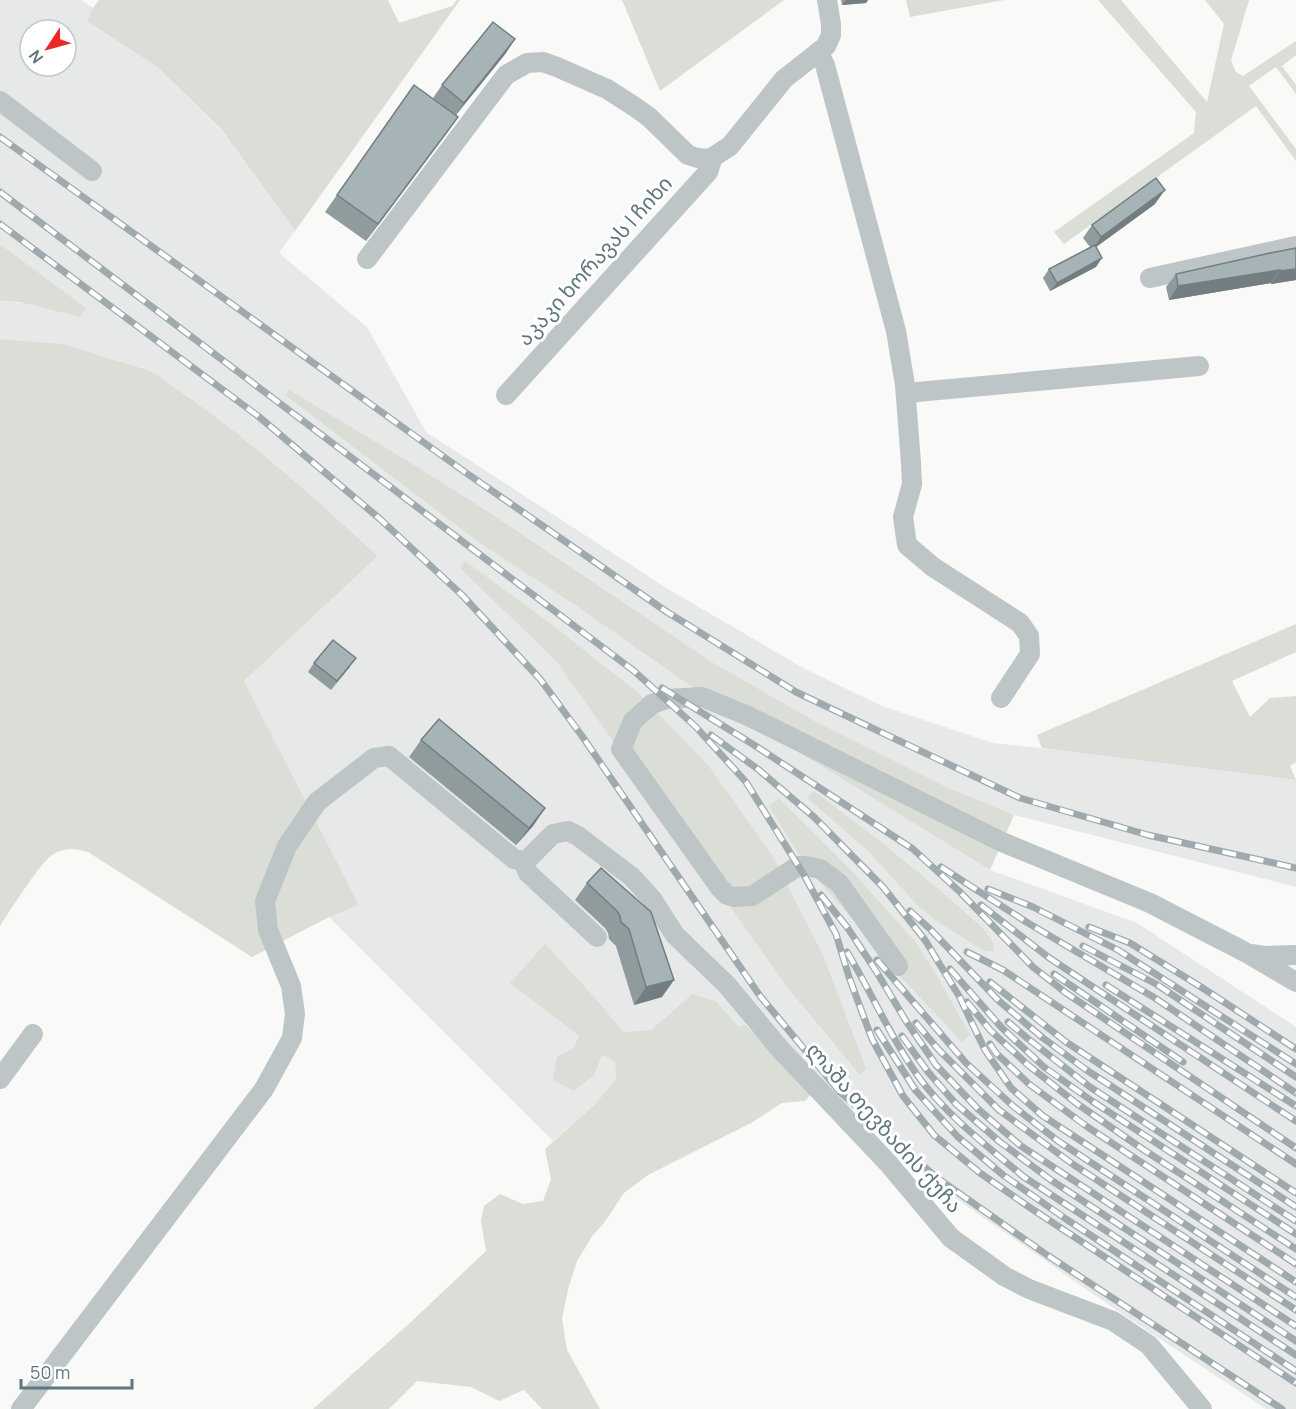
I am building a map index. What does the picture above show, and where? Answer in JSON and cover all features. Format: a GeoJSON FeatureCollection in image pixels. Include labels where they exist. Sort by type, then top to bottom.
{"type":"FeatureCollection","features":[{"type":"Feature","properties":{"kind":"street"},"geometry":{"type":"LineString","coordinates":[[367,259],[506,75],[527,63],[543,62],[607,89],[649,117],[688,155],[706,159],[730,146],[784,79],[826,46],[831,35],[828,0]]}},
{"type":"Feature","properties":{"kind":"street"},"geometry":{"type":"LineString","coordinates":[[818,52],[825,65],[896,331],[906,393],[912,473],[912,484],[903,517],[907,545],[933,567],[1020,623],[1029,636],[1030,654],[1001,698]]}},
{"type":"Feature","properties":{"kind":"street"},"geometry":{"type":"LineString","coordinates":[[0,101],[92,171]]}},
{"type":"Feature","properties":{"kind":"street","name":"აკაკი ხორავას I ჩიხი"},"geometry":{"type":"LineString","coordinates":[[506,395],[708,172],[713,157]]}},
{"type":"Feature","properties":{"kind":"street"},"geometry":{"type":"LineString","coordinates":[[1150,278],[1296,246]]}},
{"type":"Feature","properties":{"kind":"street"},"geometry":{"type":"LineString","coordinates":[[906,393],[1199,366]]}},
{"type":"Feature","properties":{"kind":"street"},"geometry":{"type":"LineString","coordinates":[[898,966],[839,883],[820,869],[798,866],[752,896],[727,895],[621,749],[633,721],[652,704],[666,699],[702,697],[746,714],[1002,842],[1150,903],[1245,952],[1296,982]]}},
{"type":"Feature","properties":{"kind":"street"},"geometry":{"type":"LineString","coordinates":[[21,1409],[264,1089],[292,1038],[296,1014],[291,986],[268,930],[265,901],[287,846],[317,802],[374,758],[389,756],[514,859],[523,861],[528,873],[597,937]]}},
{"type":"Feature","properties":{"kind":"street","name":"ლაშა თევზაძის ქუჩა"},"geometry":{"type":"LineString","coordinates":[[523,861],[553,834],[568,831],[632,877],[652,899],[675,935],[727,985],[780,1049],[888,1163],[951,1238],[1004,1276],[1029,1289],[1113,1321],[1149,1345],[1202,1409]]}},
{"type":"Feature","properties":{"kind":"street"},"geometry":{"type":"LineString","coordinates":[[1245,952],[1265,956],[1296,955]]}},
{"type":"Feature","properties":{"kind":"street"},"geometry":{"type":"LineString","coordinates":[[0,1079],[33,1034]]}},
{"type":"Feature","properties":{"kind":"shaded area"},"geometry":{"type":"Polygon","coordinates":[[[0,0],[82,0],[93,8],[88,21],[156,66],[221,130],[295,231],[279,253],[367,327],[426,432],[668,589],[805,669],[882,706],[993,743],[1296,780],[1296,887],[1014,815],[947,787],[813,720],[712,662],[495,516],[288,389],[286,396],[478,542],[578,607],[686,683],[990,870],[1137,923],[1296,1027],[1296,1409],[1266,1409],[1106,1303],[935,1184],[834,1093],[763,1017],[739,1027],[716,1001],[692,994],[651,1030],[624,1032],[596,999],[574,1047],[557,1057],[595,1074],[602,1055],[615,1062],[616,1079],[595,1104],[553,1141],[329,917],[359,905],[244,681],[378,556],[304,489],[238,434],[151,371],[63,344],[0,339],[0,301],[86,308],[0,244],[0,0]],[[461,568],[556,661],[789,990],[834,1045],[708,765],[461,568]],[[814,792],[807,798],[868,851],[916,904],[983,928],[875,837],[814,792]],[[770,806],[806,865],[856,923],[884,907],[853,872],[770,806]]]}},
{"type":"Feature","properties":{"kind":"shaded area"},"geometry":{"type":"Polygon","coordinates":[[[99,0],[388,0],[399,23],[452,6],[460,0],[295,231],[221,129],[156,66],[87,21],[99,0]]]}},
{"type":"Feature","properties":{"kind":"shaded area"},"geometry":{"type":"Polygon","coordinates":[[[622,0],[784,0],[660,91],[622,0]]]}},
{"type":"Feature","properties":{"kind":"shaded area"},"geometry":{"type":"Polygon","coordinates":[[[906,0],[1004,0],[910,17],[906,0]]]}},
{"type":"Feature","properties":{"kind":"shaded area"},"geometry":{"type":"Polygon","coordinates":[[[1098,0],[1121,0],[1207,102],[1224,24],[1205,0],[1249,0],[1231,61],[1236,72],[1243,76],[1296,41],[1296,55],[1282,66],[1296,85],[1296,94],[1276,67],[1249,86],[1296,149],[1296,161],[1256,106],[1064,244],[1054,232],[1194,133],[1196,112],[1098,0]]]}},
{"type":"Feature","properties":{"kind":"shaded area"},"geometry":{"type":"Polygon","coordinates":[[[0,244],[86,308],[80,317],[20,302],[0,301],[0,244]]]}},
{"type":"Feature","properties":{"kind":"shaded area"},"geometry":{"type":"Polygon","coordinates":[[[0,339],[63,344],[151,371],[238,434],[304,489],[378,556],[244,681],[359,905],[329,917],[252,957],[88,852],[68,849],[49,857],[26,886],[0,926],[0,339]]]}},
{"type":"Feature","properties":{"kind":"shaded area"},"geometry":{"type":"Polygon","coordinates":[[[288,389],[495,516],[712,662],[813,720],[947,787],[1014,815],[990,870],[686,683],[578,607],[478,542],[286,396],[288,389]]]}},
{"type":"Feature","properties":{"kind":"shaded area"},"geometry":{"type":"Polygon","coordinates":[[[465,561],[547,621],[636,691],[708,765],[772,855],[822,953],[866,1068],[860,1075],[789,990],[556,661],[460,568],[465,561]]]}},
{"type":"Feature","properties":{"kind":"shaded area"},"geometry":{"type":"Polygon","coordinates":[[[1296,624],[1296,652],[1232,681],[1250,717],[1270,698],[1296,696],[1296,762],[1290,766],[1296,780],[1042,748],[1037,735],[1296,624]]]}},
{"type":"Feature","properties":{"kind":"shaded area"},"geometry":{"type":"Polygon","coordinates":[[[814,791],[875,837],[983,928],[994,944],[994,951],[984,951],[935,920],[916,904],[868,851],[807,798],[814,791]]]}},
{"type":"Feature","properties":{"kind":"shaded area"},"geometry":{"type":"Polygon","coordinates":[[[779,798],[853,872],[917,944],[970,1035],[962,1042],[899,975],[806,866],[769,806],[779,798]]]}},
{"type":"Feature","properties":{"kind":"shaded area"},"geometry":{"type":"Polygon","coordinates":[[[545,944],[624,1032],[651,1030],[692,994],[716,1001],[739,1027],[745,1024],[812,1093],[805,1101],[782,1103],[751,1123],[648,1175],[624,1193],[593,1235],[577,1261],[562,1318],[567,1350],[600,1409],[542,1409],[524,1390],[499,1401],[471,1387],[417,1381],[389,1409],[313,1409],[486,1251],[481,1221],[484,1206],[500,1194],[523,1204],[543,1201],[551,1179],[545,1149],[595,1104],[616,1079],[615,1062],[602,1055],[595,1074],[574,1091],[553,1080],[557,1057],[574,1047],[579,1036],[510,983],[545,944]]]}},
{"type":"Feature","properties":{"kind":"building"},"geometry":{"type":"Polygon","coordinates":[[[493,22],[515,39],[464,103],[442,85],[493,22]]]}},
{"type":"Feature","properties":{"kind":"building"},"geometry":{"type":"Polygon","coordinates":[[[414,85],[458,117],[378,224],[337,195],[414,85]]]}},
{"type":"Feature","properties":{"kind":"building"},"geometry":{"type":"Polygon","coordinates":[[[1156,178],[1165,190],[1101,237],[1092,225],[1156,178]]]}},
{"type":"Feature","properties":{"kind":"building"},"geometry":{"type":"Polygon","coordinates":[[[1095,245],[1102,258],[1057,283],[1049,269],[1095,245]]]}},
{"type":"Feature","properties":{"kind":"building"},"geometry":{"type":"Polygon","coordinates":[[[1296,248],[1296,269],[1178,286],[1176,274],[1296,248]]]}},
{"type":"Feature","properties":{"kind":"building"},"geometry":{"type":"Polygon","coordinates":[[[333,640],[356,658],[337,681],[314,663],[333,640]]]}},
{"type":"Feature","properties":{"kind":"building"},"geometry":{"type":"Polygon","coordinates":[[[439,719],[545,808],[529,828],[421,740],[439,719]]]}},
{"type":"Feature","properties":{"kind":"building"},"geometry":{"type":"Polygon","coordinates":[[[601,868],[651,912],[674,980],[646,987],[629,929],[621,922],[617,911],[587,883],[601,868]]]}},
{"type":"Feature","properties":{"kind":"railway"},"geometry":{"type":"LineString","coordinates":[[0,137],[462,470],[667,612],[796,692],[1020,798],[1148,835],[1296,868]]}},
{"type":"Feature","properties":{"kind":"railway"},"geometry":{"type":"LineString","coordinates":[[0,192],[634,671],[695,726],[746,782],[804,875],[836,934],[872,1039],[903,1096],[934,1135],[980,1173],[1032,1209],[1296,1383]]}},
{"type":"Feature","properties":{"kind":"railway"},"geometry":{"type":"LineString","coordinates":[[0,224],[258,416],[380,519],[462,595],[540,679],[582,736],[760,996],[840,1092],[936,1177],[1047,1255],[1282,1409]]}},
{"type":"Feature","properties":{"kind":"railway"},"geometry":{"type":"LineString","coordinates":[[662,688],[913,849],[960,892],[1033,967],[1066,993],[1296,1148]]}},
{"type":"Feature","properties":{"kind":"railway"},"geometry":{"type":"LineString","coordinates":[[711,735],[759,770],[814,817],[883,887],[925,940],[959,996],[985,1050],[1011,1088],[1043,1116],[1296,1282]]}},
{"type":"Feature","properties":{"kind":"railway"},"geometry":{"type":"LineString","coordinates":[[941,867],[1028,923],[1155,998],[1296,1093]]}},
{"type":"Feature","properties":{"kind":"railway"},"geometry":{"type":"LineString","coordinates":[[988,889],[1033,907],[1118,950],[1296,1064]]}},
{"type":"Feature","properties":{"kind":"railway"},"geometry":{"type":"LineString","coordinates":[[821,895],[847,927],[936,1065],[978,1109],[1021,1146],[1296,1326]]}},
{"type":"Feature","properties":{"kind":"railway"},"geometry":{"type":"LineString","coordinates":[[981,905],[1048,957],[1296,1121]]}},
{"type":"Feature","properties":{"kind":"railway"},"geometry":{"type":"LineString","coordinates":[[910,911],[999,1001],[1043,1038],[1085,1069],[1296,1207]]}},
{"type":"Feature","properties":{"kind":"railway"},"geometry":{"type":"LineString","coordinates":[[1089,927],[1130,943],[1296,1049]]}},
{"type":"Feature","properties":{"kind":"railway"},"geometry":{"type":"LineString","coordinates":[[1083,946],[1156,984],[1296,1077]]}},
{"type":"Feature","properties":{"kind":"railway"},"geometry":{"type":"LineString","coordinates":[[847,952],[918,1076],[941,1104],[968,1130],[1024,1177],[1296,1355]]}},
{"type":"Feature","properties":{"kind":"railway"},"geometry":{"type":"LineString","coordinates":[[967,952],[1003,970],[1296,1164]]}},
{"type":"Feature","properties":{"kind":"railway"},"geometry":{"type":"LineString","coordinates":[[877,960],[966,1063],[1013,1106],[1058,1141],[1296,1297]]}},
{"type":"Feature","properties":{"kind":"railway"},"geometry":{"type":"LineString","coordinates":[[950,969],[1002,1028],[1044,1067],[1092,1101],[1296,1234]]}},
{"type":"Feature","properties":{"kind":"railway"},"geometry":{"type":"LineString","coordinates":[[1054,974],[1183,1062]]}},
{"type":"Feature","properties":{"kind":"railway"},"geometry":{"type":"LineString","coordinates":[[990,982],[1066,1042],[1296,1193]]}},
{"type":"Feature","properties":{"kind":"railway"},"geometry":{"type":"LineString","coordinates":[[1106,985],[1296,1106]]}},
{"type":"Feature","properties":{"kind":"railway"},"geometry":{"type":"LineString","coordinates":[[967,1002],[991,1031],[1028,1065],[1076,1103],[1296,1249]]}},
{"type":"Feature","properties":{"kind":"railway"},"geometry":{"type":"LineString","coordinates":[[1008,1022],[1090,1087],[1296,1221]]}},
{"type":"Feature","properties":{"kind":"railway"},"geometry":{"type":"LineString","coordinates":[[916,1023],[938,1049],[999,1110],[1074,1165],[1296,1310]]}},
{"type":"Feature","properties":{"kind":"railway"},"geometry":{"type":"LineString","coordinates":[[877,1030],[916,1091],[958,1137],[1003,1175],[1296,1371]]}},
{"type":"Feature","properties":{"kind":"railway"},"geometry":{"type":"LineString","coordinates":[[902,1036],[928,1072],[956,1104],[1000,1142],[1051,1180],[1296,1341]]}},
{"type":"Feature","properties":{"kind":"railway"},"geometry":{"type":"LineString","coordinates":[[990,1044],[996,1053],[1029,1084],[1089,1128],[1296,1264]]}}]}
